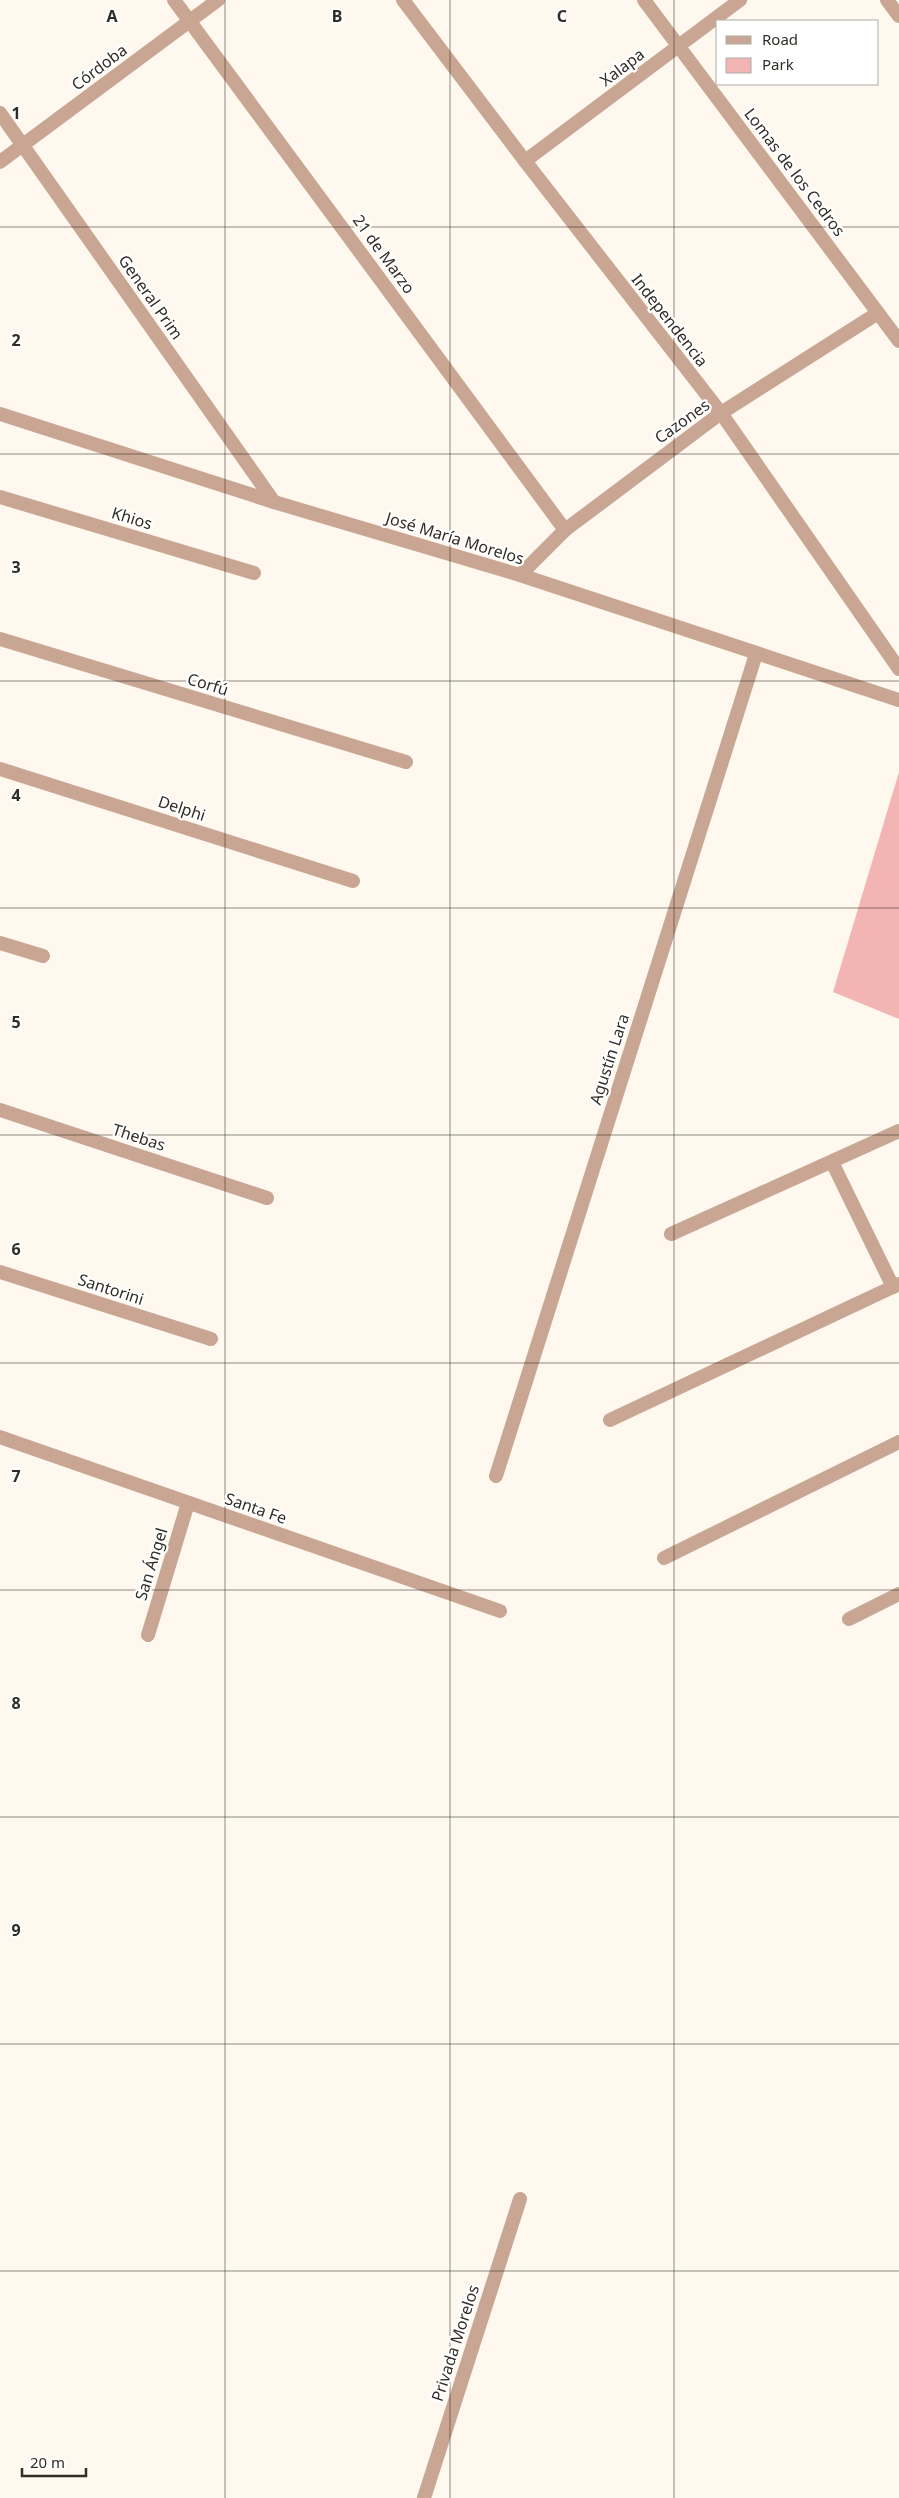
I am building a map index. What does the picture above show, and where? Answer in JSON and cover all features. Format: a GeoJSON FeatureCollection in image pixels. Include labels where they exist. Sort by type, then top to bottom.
{"type":"FeatureCollection","features":[{"type":"Feature","properties":{"kind":"street","name":"21 de Marzo"},"geometry":{"type":"LineString","coordinates":[[174,0],[565,530]]}},
{"type":"Feature","properties":{"kind":"street","name":"Córdoba"},"geometry":{"type":"LineString","coordinates":[[0,162],[218,0]]}},
{"type":"Feature","properties":{"kind":"street","name":"Independencia"},"geometry":{"type":"LineString","coordinates":[[403,0],[525,162],[721,413],[899,669]]}},
{"type":"Feature","properties":{"kind":"street","name":"Lomas de los Cedros"},"geometry":{"type":"LineString","coordinates":[[644,0],[899,341]]}},
{"type":"Feature","properties":{"kind":"street","name":"Xalapa"},"geometry":{"type":"LineString","coordinates":[[525,162],[740,0]]}},
{"type":"Feature","properties":{"kind":"street"},"geometry":{"type":"LineString","coordinates":[[888,0],[899,16]]}},
{"type":"Feature","properties":{"kind":"street","name":"General Prim"},"geometry":{"type":"LineString","coordinates":[[0,113],[274,502]]}},
{"type":"Feature","properties":{"kind":"street","name":"Cazones"},"geometry":{"type":"LineString","coordinates":[[520,575],[565,530],[721,413],[878,313]]}},
{"type":"Feature","properties":{"kind":"street","name":"José María Morelos"},"geometry":{"type":"LineString","coordinates":[[0,414],[274,502],[520,575],[899,700]]}},
{"type":"Feature","properties":{"kind":"street","name":"Khios"},"geometry":{"type":"LineString","coordinates":[[0,497],[254,573]]}},
{"type":"Feature","properties":{"kind":"street","name":"Corfú"},"geometry":{"type":"LineString","coordinates":[[0,639],[406,762]]}},
{"type":"Feature","properties":{"kind":"street","name":"Agustín Lara"},"geometry":{"type":"LineString","coordinates":[[496,1476],[756,654]]}},
{"type":"Feature","properties":{"kind":"street","name":"Delphi"},"geometry":{"type":"LineString","coordinates":[[0,769],[353,881]]}},
{"type":"Feature","properties":{"kind":"street"},"geometry":{"type":"LineString","coordinates":[[0,942],[43,956]]}},
{"type":"Feature","properties":{"kind":"street","name":"Thebas"},"geometry":{"type":"LineString","coordinates":[[0,1110],[266,1198]]}},
{"type":"Feature","properties":{"kind":"street"},"geometry":{"type":"LineString","coordinates":[[671,1234],[899,1130]]}},
{"type":"Feature","properties":{"kind":"street"},"geometry":{"type":"LineString","coordinates":[[610,1420],[896,1286],[832,1162]]}},
{"type":"Feature","properties":{"kind":"street","name":"Santorini"},"geometry":{"type":"LineString","coordinates":[[0,1272],[211,1339]]}},
{"type":"Feature","properties":{"kind":"street","name":"Santa Fe"},"geometry":{"type":"LineString","coordinates":[[0,1438],[500,1611]]}},
{"type":"Feature","properties":{"kind":"street"},"geometry":{"type":"LineString","coordinates":[[664,1558],[899,1442]]}},
{"type":"Feature","properties":{"kind":"street","name":"San Ángel"},"geometry":{"type":"LineString","coordinates":[[148,1635],[188,1503]]}},
{"type":"Feature","properties":{"kind":"street"},"geometry":{"type":"LineString","coordinates":[[849,1619],[899,1594]]}},
{"type":"Feature","properties":{"kind":"street","name":"Privada Morelos"},"geometry":{"type":"LineString","coordinates":[[424,2498],[520,2199]]}},
{"type":"Feature","properties":{"kind":"green space"},"geometry":{"type":"Polygon","coordinates":[[[899,772],[899,1019],[833,992],[899,772]]]}}]}
